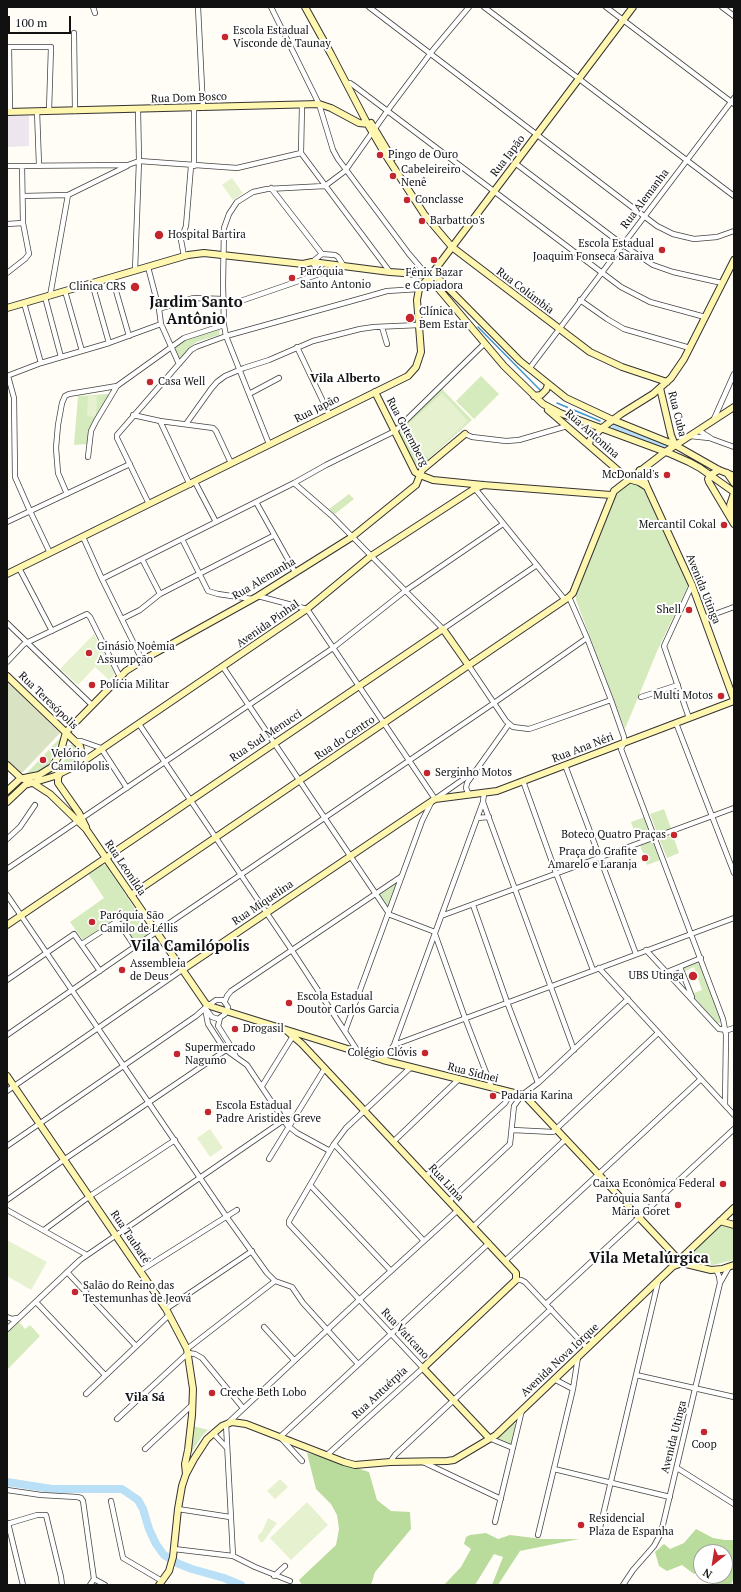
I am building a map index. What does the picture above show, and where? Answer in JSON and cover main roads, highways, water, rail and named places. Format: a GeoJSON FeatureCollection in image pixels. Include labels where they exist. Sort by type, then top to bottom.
{"type":"FeatureCollection","features":[{"type":"Feature","properties":{"kind":"main road","name":"Rua Colúmbia"},"geometry":{"type":"LineString","coordinates":[[305,7],[401,177],[424,214],[452,247],[582,347],[608,361],[668,382]]}},
{"type":"Feature","properties":{"kind":"main road","name":"Rua Japão"},"geometry":{"type":"LineString","coordinates":[[7,574],[408,376],[416,367],[421,352],[417,300],[419,289],[633,7]]}},
{"type":"Feature","properties":{"kind":"main road","name":"Rua Dom Bosco"},"geometry":{"type":"LineString","coordinates":[[8,112],[138,110],[319,104],[331,108],[359,123],[372,128]]}},
{"type":"Feature","properties":{"kind":"main road"},"geometry":{"type":"LineString","coordinates":[[7,308],[184,256],[204,253],[284,261],[289,260],[437,277],[529,369],[548,385],[573,402],[675,445],[719,470],[734,476]]}},
{"type":"Feature","properties":{"kind":"main road"},"geometry":{"type":"LineString","coordinates":[[588,444],[602,428],[668,382],[690,348],[734,260]]}},
{"type":"Feature","properties":{"kind":"main road"},"geometry":{"type":"LineString","coordinates":[[429,276],[484,344],[543,404],[560,413],[694,464],[710,474],[733,494]]}},
{"type":"Feature","properties":{"kind":"main road"},"geometry":{"type":"LineString","coordinates":[[470,327],[474,322],[480,320]]}},
{"type":"Feature","properties":{"kind":"main road"},"geometry":{"type":"LineString","coordinates":[[534,396],[541,395],[546,390],[548,385]]}},
{"type":"Feature","properties":{"kind":"main road","name":"Rua Cuba"},"geometry":{"type":"LineString","coordinates":[[660,388],[671,435],[675,445]]}},
{"type":"Feature","properties":{"kind":"main road","name":"Rua Gutemberg"},"geometry":{"type":"LineString","coordinates":[[375,392],[415,472],[420,476],[433,480],[452,482],[473,487]]}},
{"type":"Feature","properties":{"kind":"main road","name":"Rua Antonina"},"geometry":{"type":"LineString","coordinates":[[543,404],[628,479]]}},
{"type":"Feature","properties":{"kind":"main road"},"geometry":{"type":"LineString","coordinates":[[611,495],[628,479],[665,452],[734,407]]}},
{"type":"Feature","properties":{"kind":"main road","name":"Rua Alemanha"},"geometry":{"type":"LineString","coordinates":[[66,732],[120,677],[142,660],[255,597],[319,559],[352,537],[416,485],[424,468],[465,434]]}},
{"type":"Feature","properties":{"kind":"main road","name":"Avenida Utinga"},"geometry":{"type":"LineString","coordinates":[[640,470],[692,585],[734,701]]}},
{"type":"Feature","properties":{"kind":"main road"},"geometry":{"type":"LineString","coordinates":[[710,474],[719,470]]}},
{"type":"Feature","properties":{"kind":"main road"},"geometry":{"type":"LineString","coordinates":[[727,473],[734,483]]}},
{"type":"Feature","properties":{"kind":"main road"},"geometry":{"type":"LineString","coordinates":[[710,474],[709,482],[734,524]]}},
{"type":"Feature","properties":{"kind":"main road"},"geometry":{"type":"LineString","coordinates":[[628,479],[639,482],[647,487]]}},
{"type":"Feature","properties":{"kind":"main road"},"geometry":{"type":"LineString","coordinates":[[452,482],[462,487],[465,491],[464,496]]}},
{"type":"Feature","properties":{"kind":"main road","name":"Avenida Pinhal"},"geometry":{"type":"LineString","coordinates":[[7,802],[23,787],[60,773],[81,763],[100,748],[139,724],[307,609],[371,556],[464,496],[473,487],[483,485],[611,495]]}},
{"type":"Feature","properties":{"kind":"main road"},"geometry":{"type":"LineString","coordinates":[[714,491],[724,498],[733,494]]}},
{"type":"Feature","properties":{"kind":"main road"},"geometry":{"type":"LineString","coordinates":[[733,494],[731,509],[734,516]]}},
{"type":"Feature","properties":{"kind":"main road","name":"Rua do Centro"},"geometry":{"type":"LineString","coordinates":[[131,895],[567,598],[575,590],[611,495]]}},
{"type":"Feature","properties":{"kind":"main road","name":"Rua Sud Menucci"},"geometry":{"type":"LineString","coordinates":[[7,925],[105,857],[443,629],[469,666]]}},
{"type":"Feature","properties":{"kind":"main road","name":"Rua Teresópolis"},"geometry":{"type":"LineString","coordinates":[[7,676],[74,741]]}},
{"type":"Feature","properties":{"kind":"main road","name":"Rua Ana Néri"},"geometry":{"type":"LineString","coordinates":[[434,800],[497,791],[734,701]]}},
{"type":"Feature","properties":{"kind":"main road"},"geometry":{"type":"LineString","coordinates":[[61,751],[66,732]]}},
{"type":"Feature","properties":{"kind":"main road"},"geometry":{"type":"LineString","coordinates":[[7,791],[21,778],[36,777],[46,772],[54,764],[67,743],[74,741],[80,746],[82,751],[81,757],[75,765]]}},
{"type":"Feature","properties":{"kind":"main road"},"geometry":{"type":"LineString","coordinates":[[7,765],[21,778],[33,783],[52,795],[80,819]]}},
{"type":"Feature","properties":{"kind":"main road"},"geometry":{"type":"LineString","coordinates":[[60,773],[58,780],[80,819]]}},
{"type":"Feature","properties":{"kind":"main road"},"geometry":{"type":"LineString","coordinates":[[52,795],[62,788]]}},
{"type":"Feature","properties":{"kind":"main road","name":"Rua Miquelina"},"geometry":{"type":"LineString","coordinates":[[182,970],[434,800]]}},
{"type":"Feature","properties":{"kind":"main road","name":"Rua Leonilda"},"geometry":{"type":"LineString","coordinates":[[80,819],[203,1001]]}},
{"type":"Feature","properties":{"kind":"main road","name":"Rua Sidnei"},"geometry":{"type":"LineString","coordinates":[[203,1001],[207,1007],[359,1053],[522,1095],[530,1099],[679,1260]]}},
{"type":"Feature","properties":{"kind":"main road","name":"Rua Lima"},"geometry":{"type":"LineString","coordinates":[[285,1030],[302,1044],[325,1068],[515,1271],[516,1280]]}},
{"type":"Feature","properties":{"kind":"main road"},"geometry":{"type":"LineString","coordinates":[[293,1038],[306,1036]]}},
{"type":"Feature","properties":{"kind":"main road"},"geometry":{"type":"LineString","coordinates":[[302,1044],[302,1039],[306,1036]]}},
{"type":"Feature","properties":{"kind":"main road","name":"Rua Taubaté"},"geometry":{"type":"LineString","coordinates":[[7,1076],[117,1235],[140,1272],[168,1312],[188,1351],[192,1379],[192,1405],[188,1450],[185,1464],[186,1474],[178,1508],[171,1566],[160,1583]]}},
{"type":"Feature","properties":{"kind":"main road","name":"Avenida Nova Iorque"},"geometry":{"type":"LineString","coordinates":[[194,1459],[207,1439],[227,1423],[246,1424],[355,1465],[390,1462],[454,1460],[496,1435],[734,1208]]}},
{"type":"Feature","properties":{"kind":"main road"},"geometry":{"type":"LineString","coordinates":[[720,1222],[734,1225]]}},
{"type":"Feature","properties":{"kind":"main road"},"geometry":{"type":"LineString","coordinates":[[689,1250],[689,1260],[696,1266]]}},
{"type":"Feature","properties":{"kind":"main road"},"geometry":{"type":"LineString","coordinates":[[674,1266],[680,1263],[716,1270],[732,1266]]}},
{"type":"Feature","properties":{"kind":"main road","name":"Rua Antuérpia"},"geometry":{"type":"LineString","coordinates":[[422,1368],[516,1280]]}},
{"type":"Feature","properties":{"kind":"main road","name":"Rua Vaticano"},"geometry":{"type":"LineString","coordinates":[[422,1368],[489,1438]]}},
{"type":"Feature","properties":{"kind":"main road"},"geometry":{"type":"LineString","coordinates":[[186,1474],[194,1459],[190,1456],[188,1450]]}},
{"type":"Feature","properties":{"kind":"waterway"},"geometry":{"type":"LineString","coordinates":[[478,327],[541,391]]}},
{"type":"Feature","properties":{"kind":"waterway"},"geometry":{"type":"LineString","coordinates":[[557,403],[600,421]]}},
{"type":"Feature","properties":{"kind":"waterway"},"geometry":{"type":"LineString","coordinates":[[616,427],[664,446]]}},
{"type":"Feature","properties":{"kind":"waterway"},"geometry":{"type":"LineString","coordinates":[[7,1482],[52,1489],[122,1489],[138,1500],[143,1509],[149,1529],[156,1544],[164,1555],[179,1564],[241,1585]]}},
{"type":"Feature","properties":{"kind":"place","name":"Escola Estadual Visconde de Taunay"},"geometry":{"type":"Point","coordinates":[225,37]}},
{"type":"Feature","properties":{"kind":"place","name":"Pingo de Ouro"},"geometry":{"type":"Point","coordinates":[380,155]}},
{"type":"Feature","properties":{"kind":"place","name":"Cabeleireiro Nenê"},"geometry":{"type":"Point","coordinates":[393,176]}},
{"type":"Feature","properties":{"kind":"place","name":"Conclasse"},"geometry":{"type":"Point","coordinates":[407,200]}},
{"type":"Feature","properties":{"kind":"place","name":"Barbattoo's"},"geometry":{"type":"Point","coordinates":[422,221]}},
{"type":"Feature","properties":{"kind":"place","name":"Hospital Bartira"},"geometry":{"type":"Point","coordinates":[159,235]}},
{"type":"Feature","properties":{"kind":"place","name":"Escola Estadual Joaquim Fonseca Saraiva"},"geometry":{"type":"Point","coordinates":[662,250]}},
{"type":"Feature","properties":{"kind":"place","name":"Fênix Bazar e Copiadora"},"geometry":{"type":"Point","coordinates":[434,260]}},
{"type":"Feature","properties":{"kind":"place","name":"Paróquia Santo Antonio"},"geometry":{"type":"Point","coordinates":[292,278]}},
{"type":"Feature","properties":{"kind":"place","name":"Clinica CRS"},"geometry":{"type":"Point","coordinates":[135,287]}},
{"type":"Feature","properties":{"kind":"place","name":"Clínica Bem Estar"},"geometry":{"type":"Point","coordinates":[410,318]}},
{"type":"Feature","properties":{"kind":"place","name":"Casa Well"},"geometry":{"type":"Point","coordinates":[150,382]}},
{"type":"Feature","properties":{"kind":"place","name":"McDonald's"},"geometry":{"type":"Point","coordinates":[667,475]}},
{"type":"Feature","properties":{"kind":"place","name":"Mercantil Cokal"},"geometry":{"type":"Point","coordinates":[724,525]}},
{"type":"Feature","properties":{"kind":"place","name":"Shell"},"geometry":{"type":"Point","coordinates":[689,610]}},
{"type":"Feature","properties":{"kind":"place","name":"Ginásio Noêmia Assumpção"},"geometry":{"type":"Point","coordinates":[89,653]}},
{"type":"Feature","properties":{"kind":"place","name":"Polícia Militar"},"geometry":{"type":"Point","coordinates":[92,685]}},
{"type":"Feature","properties":{"kind":"place","name":"Multi Motos"},"geometry":{"type":"Point","coordinates":[721,696]}},
{"type":"Feature","properties":{"kind":"place","name":"Velório Camilópolis"},"geometry":{"type":"Point","coordinates":[43,760]}},
{"type":"Feature","properties":{"kind":"place","name":"Serginho Motos"},"geometry":{"type":"Point","coordinates":[427,773]}},
{"type":"Feature","properties":{"kind":"place","name":"Boteco Quatro Praças"},"geometry":{"type":"Point","coordinates":[674,835]}},
{"type":"Feature","properties":{"kind":"place","name":"Praça do Grafite Amarelo e Laranja"},"geometry":{"type":"Point","coordinates":[645,858]}},
{"type":"Feature","properties":{"kind":"place","name":"Paróquia São Camilo de Léllis"},"geometry":{"type":"Point","coordinates":[92,922]}},
{"type":"Feature","properties":{"kind":"place","name":"Assembleia de Deus"},"geometry":{"type":"Point","coordinates":[122,970]}},
{"type":"Feature","properties":{"kind":"place","name":"UBS Utinga"},"geometry":{"type":"Point","coordinates":[693,976]}},
{"type":"Feature","properties":{"kind":"place","name":"Escola Estadual Doutor Carlos Garcia"},"geometry":{"type":"Point","coordinates":[289,1003]}},
{"type":"Feature","properties":{"kind":"place","name":"Drogasil"},"geometry":{"type":"Point","coordinates":[235,1029]}},
{"type":"Feature","properties":{"kind":"place","name":"Colégio Clóvis"},"geometry":{"type":"Point","coordinates":[425,1053]}},
{"type":"Feature","properties":{"kind":"place","name":"Supermercado Nagumo"},"geometry":{"type":"Point","coordinates":[177,1054]}},
{"type":"Feature","properties":{"kind":"place","name":"Padaria Karina"},"geometry":{"type":"Point","coordinates":[493,1096]}},
{"type":"Feature","properties":{"kind":"place","name":"Escola Estadual Padre Aristides Greve"},"geometry":{"type":"Point","coordinates":[208,1112]}},
{"type":"Feature","properties":{"kind":"place","name":"Caixa Econômica Federal"},"geometry":{"type":"Point","coordinates":[723,1184]}},
{"type":"Feature","properties":{"kind":"place","name":"Paróquia Santa Maria Goret"},"geometry":{"type":"Point","coordinates":[678,1205]}},
{"type":"Feature","properties":{"kind":"place","name":"Salão do Reino das Testemunhas de Jeová"},"geometry":{"type":"Point","coordinates":[75,1292]}},
{"type":"Feature","properties":{"kind":"place","name":"Creche Beth Lobo"},"geometry":{"type":"Point","coordinates":[212,1393]}},
{"type":"Feature","properties":{"kind":"place","name":"Coop"},"geometry":{"type":"Point","coordinates":[704,1432]}},
{"type":"Feature","properties":{"kind":"place","name":"Residencial Plaza de Espanha"},"geometry":{"type":"Point","coordinates":[581,1525]}},
{"type":"Feature","properties":{"kind":"district","name":"Jardim Santo Antônio"},"geometry":{"type":"Point","coordinates":[196,312]}},
{"type":"Feature","properties":{"kind":"district","name":"Vila Alberto"},"geometry":{"type":"Point","coordinates":[345,379]}},
{"type":"Feature","properties":{"kind":"district","name":"Vila Camilópolis"},"geometry":{"type":"Point","coordinates":[190,947]}},
{"type":"Feature","properties":{"kind":"district","name":"Vila Metalúrgica"},"geometry":{"type":"Point","coordinates":[649,1259]}},
{"type":"Feature","properties":{"kind":"district","name":"Vila Sá"},"geometry":{"type":"Point","coordinates":[145,1398]}}]}
